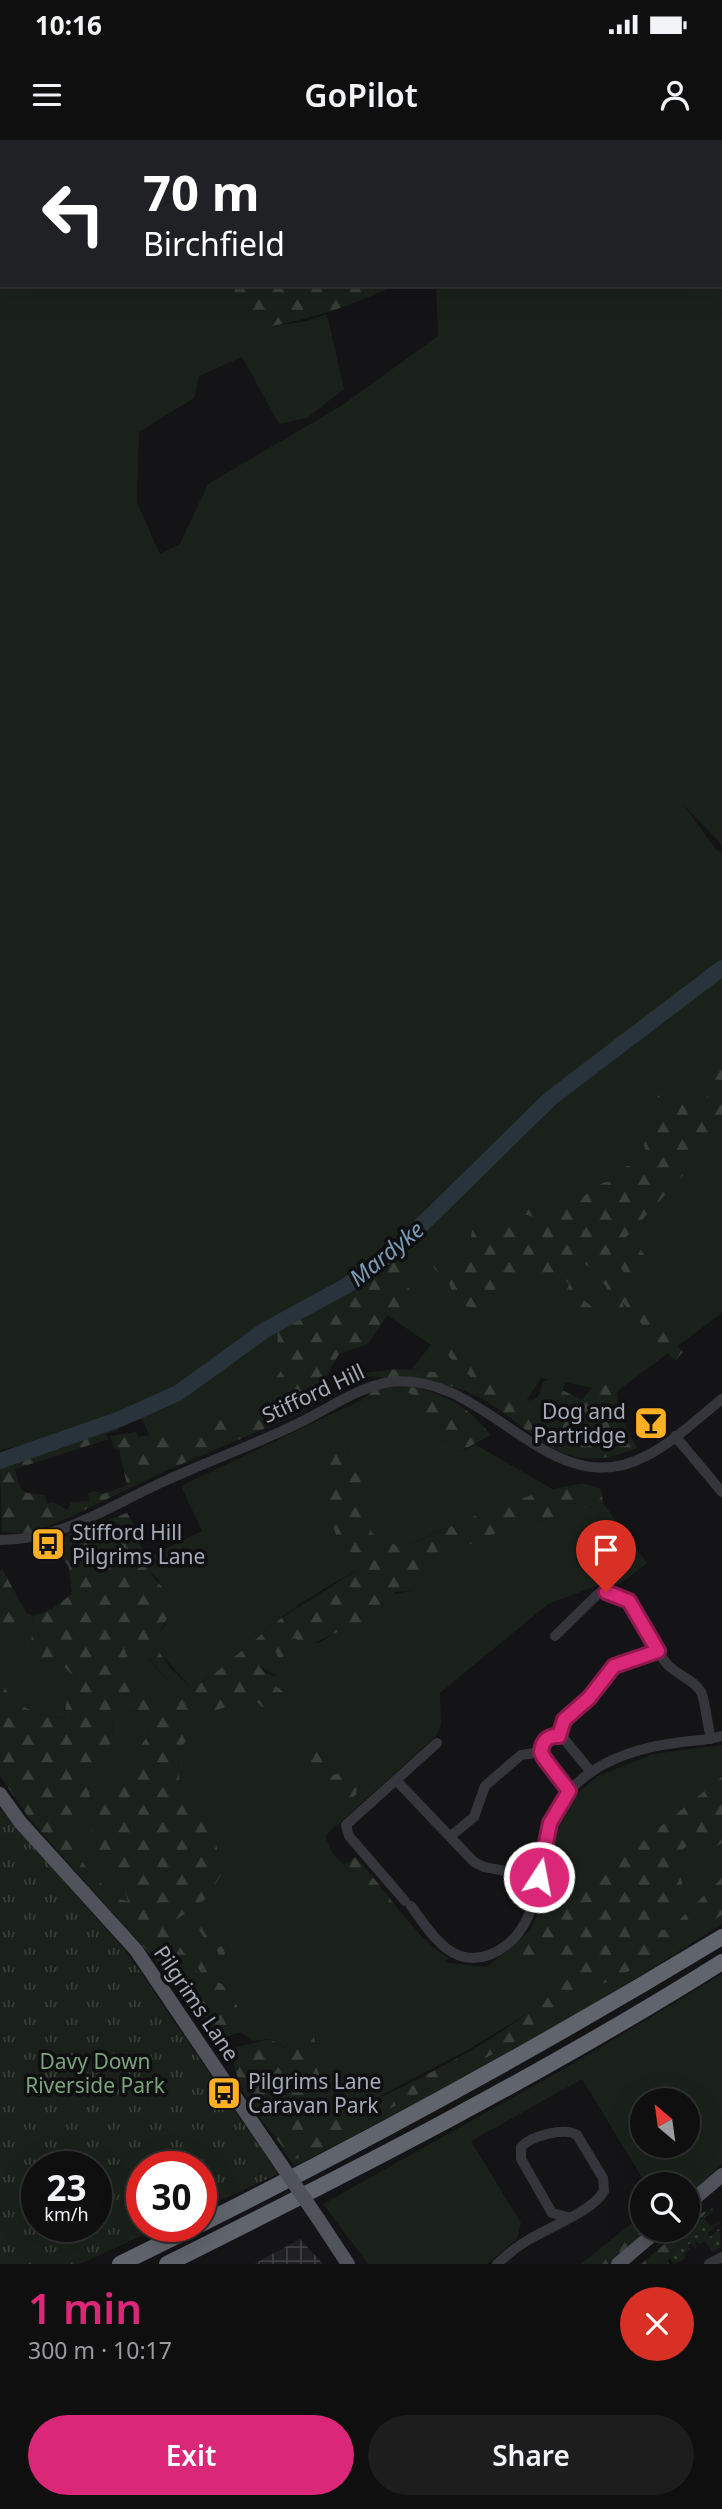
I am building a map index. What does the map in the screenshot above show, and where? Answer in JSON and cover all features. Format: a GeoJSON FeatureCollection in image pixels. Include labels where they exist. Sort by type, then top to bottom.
{"type":"FeatureCollection","features":[{"type":"Feature","properties":{"kind":"highway"},"geometry":{"type":"LineString","coordinates":[[217,2216],[361,2144],[577,2025],[722,1937]]}},
{"type":"Feature","properties":{"kind":"highway"},"geometry":{"type":"LineString","coordinates":[[167,2264],[375,2160],[588,2041],[722,1962]]}},
{"type":"Feature","properties":{"kind":"highway"},"geometry":{"type":"LineString","coordinates":[[120,2264],[165,2242]]}},
{"type":"Feature","properties":{"kind":"main road","name":"Pilgrims Lane"},"geometry":{"type":"LineString","coordinates":[[0,1794],[20,1822],[136,1950],[318,2220],[342,2260]]}},
{"type":"Feature","properties":{"kind":"main road"},"geometry":{"type":"LineString","coordinates":[[700,2194],[722,2175]]}},
{"type":"Feature","properties":{"kind":"main road"},"geometry":{"type":"LineString","coordinates":[[618,2264],[644,2242]]}},
{"type":"Feature","properties":{"kind":"street","name":"Stifford Hill"},"geometry":{"type":"LineString","coordinates":[[0,1540],[36,1539],[57,1532],[158,1484],[299,1424],[358,1393],[388,1383],[420,1384],[457,1395],[562,1461],[588,1469],[620,1467],[635,1461],[675,1436],[722,1399]]}},
{"type":"Feature","properties":{"kind":"street"},"geometry":{"type":"LineString","coordinates":[[675,1436],[722,1492]]}},
{"type":"Feature","properties":{"kind":"street"},"geometry":{"type":"LineString","coordinates":[[437,1743],[346,1825],[349,1836],[446,1951],[478,1958],[504,1946],[517,1933],[531,1909],[550,1823],[569,1791],[591,1772],[630,1752],[717,1738],[700,1689],[676,1673],[658,1651],[629,1601],[615,1593],[598,1594],[555,1636]]}},
{"type":"Feature","properties":{"kind":"street"},"geometry":{"type":"LineString","coordinates":[[559,1736],[564,1720],[589,1698],[614,1666],[658,1651]]}},
{"type":"Feature","properties":{"kind":"street"},"geometry":{"type":"LineString","coordinates":[[541,1752],[547,1739],[559,1736],[591,1772]]}},
{"type":"Feature","properties":{"kind":"street"},"geometry":{"type":"LineString","coordinates":[[541,1752],[569,1791]]}},
{"type":"Feature","properties":{"kind":"street"},"geometry":{"type":"LineString","coordinates":[[452,1835],[474,1816],[485,1786],[521,1755],[541,1752]]}},
{"type":"Feature","properties":{"kind":"street"},"geometry":{"type":"LineString","coordinates":[[396,1780],[452,1835],[465,1853],[484,1867],[539,1877]]}},
{"type":"Feature","properties":{"kind":"street"},"geometry":{"type":"LineString","coordinates":[[497,2264],[519,2245],[547,2230],[601,2196],[605,2188],[603,2178],[578,2136],[570,2132],[529,2140],[520,2149],[521,2158],[552,2213],[547,2230]]}},
{"type":"Feature","properties":{"kind":"street"},"geometry":{"type":"LineString","coordinates":[[552,2213],[568,2217]]}},
{"type":"Feature","properties":{"kind":"street"},"geometry":{"type":"LineString","coordinates":[[709,2264],[722,2257]]}},
{"type":"Feature","properties":{"kind":"shaded area"},"geometry":{"type":"Polygon","coordinates":[[[300,2239],[323,2264],[254,2264],[300,2239]]]}},
{"type":"Feature","properties":{"kind":"green space"},"geometry":{"type":"Polygon","coordinates":[[[0,287],[233,287],[250,329],[302,322],[327,314],[344,389],[307,418],[279,424],[242,357],[199,376],[194,398],[139,432],[137,502],[160,554],[180,544],[208,484],[341,406],[438,336],[436,287],[722,287],[722,845],[683,804],[717,851],[722,852],[722,1313],[616,1392],[541,1378],[519,1412],[465,1383],[412,1368],[431,1345],[378,1309],[325,1362],[308,1398],[163,1466],[142,1419],[0,1450],[0,287]]]}},
{"type":"Feature","properties":{"kind":"green space"},"geometry":{"type":"Polygon","coordinates":[[[233,287],[391,287],[324,313],[249,330],[233,287]]]}},
{"type":"Feature","properties":{"kind":"green space"},"geometry":{"type":"Polygon","coordinates":[[[719,1063],[722,1063],[722,1133],[606,1259],[683,1352],[675,1361],[622,1302],[629,1322],[618,1322],[614,1301],[604,1284],[574,1255],[571,1257],[584,1277],[581,1298],[597,1311],[588,1318],[575,1308],[572,1315],[562,1311],[569,1283],[556,1276],[546,1282],[532,1266],[476,1310],[456,1302],[449,1283],[434,1268],[438,1254],[454,1264],[463,1246],[471,1238],[472,1230],[501,1230],[506,1215],[513,1213],[517,1219],[536,1225],[537,1218],[524,1214],[528,1200],[537,1203],[540,1210],[567,1209],[601,1184],[621,1180],[626,1166],[650,1168],[644,1145],[651,1117],[645,1093],[655,1091],[662,1100],[677,1099],[702,1110],[719,1063]]]}},
{"type":"Feature","properties":{"kind":"green space"},"geometry":{"type":"Polygon","coordinates":[[[634,1242],[644,1254],[637,1272],[627,1276],[615,1261],[625,1251],[632,1251],[634,1242]]]}},
{"type":"Feature","properties":{"kind":"green space"},"geometry":{"type":"Polygon","coordinates":[[[402,1255],[412,1262],[402,1282],[420,1299],[423,1321],[408,1312],[392,1308],[368,1344],[339,1354],[326,1377],[332,1395],[294,1416],[165,1471],[68,1518],[28,1534],[2,1532],[0,1463],[119,1426],[118,1430],[105,1434],[109,1439],[15,1469],[23,1491],[45,1495],[47,1504],[53,1502],[68,1510],[71,1502],[89,1501],[88,1494],[94,1491],[103,1494],[127,1485],[119,1448],[115,1449],[110,1436],[136,1432],[138,1437],[179,1430],[190,1443],[194,1425],[207,1415],[241,1429],[250,1417],[260,1420],[275,1400],[272,1383],[294,1353],[277,1351],[278,1328],[358,1286],[402,1255]]]}},
{"type":"Feature","properties":{"kind":"green space"},"geometry":{"type":"Polygon","coordinates":[[[434,1330],[460,1341],[485,1373],[504,1389],[525,1400],[533,1400],[539,1394],[542,1382],[570,1372],[562,1390],[582,1400],[602,1374],[617,1383],[622,1417],[637,1448],[606,1457],[581,1458],[559,1451],[539,1440],[500,1410],[453,1387],[417,1380],[356,1375],[390,1370],[422,1371],[454,1377],[486,1390],[450,1358],[434,1330]]]}},
{"type":"Feature","properties":{"kind":"green space"},"geometry":{"type":"Polygon","coordinates":[[[398,1385],[425,1390],[450,1400],[471,1414],[490,1435],[460,1452],[423,1421],[411,1394],[401,1390],[359,1402],[374,1390],[398,1385]]]}},
{"type":"Feature","properties":{"kind":"green space"},"geometry":{"type":"Polygon","coordinates":[[[401,1390],[411,1394],[418,1413],[429,1428],[460,1452],[476,1445],[556,1491],[451,1526],[402,1548],[372,1533],[359,1473],[342,1441],[325,1481],[336,1535],[357,1556],[359,1569],[296,1607],[225,1666],[191,1688],[156,1648],[149,1659],[183,1699],[159,1696],[159,1717],[150,1722],[146,1738],[89,1824],[99,1861],[118,1875],[128,1901],[114,1898],[72,1851],[77,1826],[91,1802],[85,1772],[113,1746],[112,1716],[133,1710],[154,1713],[150,1695],[124,1648],[140,1650],[166,1625],[159,1580],[147,1570],[144,1559],[202,1531],[181,1486],[355,1403],[401,1390]]]}},
{"type":"Feature","properties":{"kind":"green space"},"geometry":{"type":"Polygon","coordinates":[[[329,1438],[342,1441],[359,1473],[372,1533],[402,1548],[489,1510],[557,1488],[590,1485],[601,1489],[603,1503],[481,1538],[435,1564],[413,1590],[395,1592],[383,1617],[370,1615],[367,1601],[356,1610],[366,1624],[340,1631],[305,1647],[295,1638],[284,1643],[285,1654],[280,1662],[276,1652],[259,1666],[266,1673],[278,1677],[272,1683],[286,1694],[281,1709],[262,1707],[251,1696],[199,1718],[178,1754],[180,1792],[214,1834],[222,1873],[207,1898],[176,1920],[176,1941],[199,1975],[203,1976],[194,1961],[197,1945],[210,1961],[219,1954],[208,1938],[204,1938],[191,1917],[196,1910],[205,1919],[219,1947],[224,1945],[225,1958],[205,1977],[222,1984],[243,2014],[241,2032],[214,2040],[172,1979],[32,1822],[0,1776],[0,1572],[2,1569],[26,1612],[20,1632],[1,1653],[5,1689],[18,1703],[55,1717],[64,1718],[68,1693],[77,1679],[64,1667],[44,1664],[31,1646],[33,1616],[51,1610],[72,1594],[69,1567],[55,1546],[68,1535],[127,1513],[137,1530],[147,1570],[168,1594],[171,1611],[156,1638],[140,1651],[124,1648],[150,1695],[154,1713],[133,1710],[112,1716],[113,1746],[85,1772],[91,1802],[77,1826],[72,1851],[114,1898],[128,1901],[118,1875],[99,1861],[89,1824],[146,1738],[150,1722],[159,1717],[159,1695],[168,1699],[182,1698],[149,1658],[156,1647],[170,1668],[191,1688],[208,1679],[280,1619],[359,1569],[355,1558],[336,1534],[329,1515],[319,1453],[329,1438]]]}},
{"type":"Feature","properties":{"kind":"green space"},"geometry":{"type":"Polygon","coordinates":[[[603,1503],[647,1563],[620,1584],[598,1585],[548,1604],[440,1693],[441,1725],[436,1736],[325,1836],[333,1854],[432,1955],[448,1963],[487,1967],[530,1931],[542,1899],[556,1830],[576,1795],[598,1776],[653,1754],[722,1745],[722,1878],[670,1929],[638,1935],[587,1959],[568,1981],[530,2012],[466,2051],[349,2112],[328,2097],[316,2066],[270,2039],[252,2041],[241,2032],[243,2014],[222,1984],[199,1975],[176,1941],[176,1920],[207,1898],[214,1834],[180,1792],[178,1754],[199,1718],[251,1696],[278,1677],[259,1666],[276,1651],[280,1661],[284,1643],[295,1638],[318,1643],[340,1631],[365,1624],[356,1610],[367,1601],[413,1590],[435,1564],[481,1538],[603,1503]]]}},
{"type":"Feature","properties":{"kind":"green space"},"geometry":{"type":"Polygon","coordinates":[[[26,1612],[33,1616],[31,1646],[44,1664],[64,1667],[77,1679],[68,1693],[64,1718],[27,1708],[11,1697],[5,1689],[1,1653],[20,1632],[26,1612]]]}},
{"type":"Feature","properties":{"kind":"green space"},"geometry":{"type":"Polygon","coordinates":[[[319,1748],[328,1757],[331,1775],[343,1773],[343,1781],[357,1787],[356,1795],[340,1804],[338,1800],[343,1792],[334,1795],[323,1774],[315,1774],[307,1760],[319,1748]]]}},
{"type":"Feature","properties":{"kind":"green space"},"geometry":{"type":"Polygon","coordinates":[[[722,1777],[722,1843],[711,1850],[704,1834],[691,1833],[686,1847],[674,1856],[682,1882],[680,1906],[651,1923],[648,1932],[670,1929],[722,1878],[722,1915],[705,1926],[679,1933],[639,1966],[583,1994],[510,2045],[344,2133],[320,2153],[294,2159],[273,2135],[253,2108],[238,2079],[233,2048],[270,2039],[286,2049],[287,2037],[300,2033],[313,2035],[318,2052],[307,2057],[316,2066],[328,2097],[349,2112],[476,2048],[535,2008],[586,1960],[564,1966],[554,1944],[543,1959],[530,1964],[514,1944],[722,1777]]]}},
{"type":"Feature","properties":{"kind":"green space","name":"Davy Down Riverside Park"},"geometry":{"type":"Polygon","coordinates":[[[0,1809],[128,1954],[278,2174],[217,2202],[217,2151],[126,2151],[128,2242],[80,2264],[0,2264],[0,1809]]]}},
{"type":"Feature","properties":{"kind":"green space"},"geometry":{"type":"Polygon","coordinates":[[[355,1857],[411,1924],[435,1949],[449,1959],[436,1965],[414,1937],[344,1865],[355,1857]]]}},
{"type":"Feature","properties":{"kind":"green space"},"geometry":{"type":"Polygon","coordinates":[[[722,1915],[722,1924],[618,1989],[457,2081],[321,2153],[344,2133],[510,2045],[583,1994],[639,1966],[679,1933],[705,1926],[722,1915]]]}},
{"type":"Feature","properties":{"kind":"green space"},"geometry":{"type":"Polygon","coordinates":[[[722,1974],[722,2164],[700,2184],[700,2172],[639,2172],[630,2158],[700,2158],[700,2088],[630,2088],[630,2158],[582,2079],[471,2141],[521,2223],[517,2239],[487,2264],[368,2264],[323,2204],[576,2062],[722,1974]]]}},
{"type":"Feature","properties":{"kind":"green space"},"geometry":{"type":"Polygon","coordinates":[[[275,2137],[294,2159],[319,2153],[294,2166],[275,2137]]]}},
{"type":"Feature","properties":{"kind":"green space"},"geometry":{"type":"Polygon","coordinates":[[[712,2208],[714,2210],[704,2219],[711,2226],[721,2221],[707,2234],[710,2237],[722,2226],[719,2231],[721,2247],[713,2252],[705,2241],[699,2244],[696,2242],[700,2242],[700,2221],[712,2208]]]}},
{"type":"Feature","properties":{"kind":"green space"},"geometry":{"type":"Polygon","coordinates":[[[630,2225],[630,2242],[634,2242],[609,2264],[581,2264],[630,2225]]]}},
{"type":"Feature","properties":{"kind":"green space"},"geometry":{"type":"Polygon","coordinates":[[[667,2242],[680,2242],[661,2264],[641,2264],[667,2242]]]}},
{"type":"Feature","properties":{"kind":"green space"},"geometry":{"type":"Polygon","coordinates":[[[681,2242],[695,2242],[696,2249],[691,2243],[688,2245],[690,2249],[684,2253],[685,2259],[674,2264],[670,2258],[667,2260],[669,2264],[661,2264],[681,2242]]]}},
{"type":"Feature","properties":{"kind":"waterway","name":"Mardyke"},"geometry":{"type":"LineString","coordinates":[[0,1461],[120,1419],[178,1393],[265,1330],[346,1286],[397,1249],[551,1098],[722,968]]}},
{"type":"Feature","properties":{"kind":"place","name":"Dog and Partridge"},"geometry":{"type":"Point","coordinates":[651,1423]}},
{"type":"Feature","properties":{"kind":"place","name":"Stifford Hill Pilgrims Lane"},"geometry":{"type":"Point","coordinates":[48,1544]}},
{"type":"Feature","properties":{"kind":"place","name":"Pilgrims Lane Caravan Park"},"geometry":{"type":"Point","coordinates":[224,2093]}},
{"type":"Feature","properties":{"kind":"route"},"geometry":{"type":"LineString","coordinates":[[539,1877],[550,1823],[569,1791],[544,1758],[541,1752],[543,1742],[559,1736],[567,1715],[597,1690],[605,1675],[614,1666],[628,1659],[658,1651],[629,1601],[615,1593],[606,1592]]}}]}
